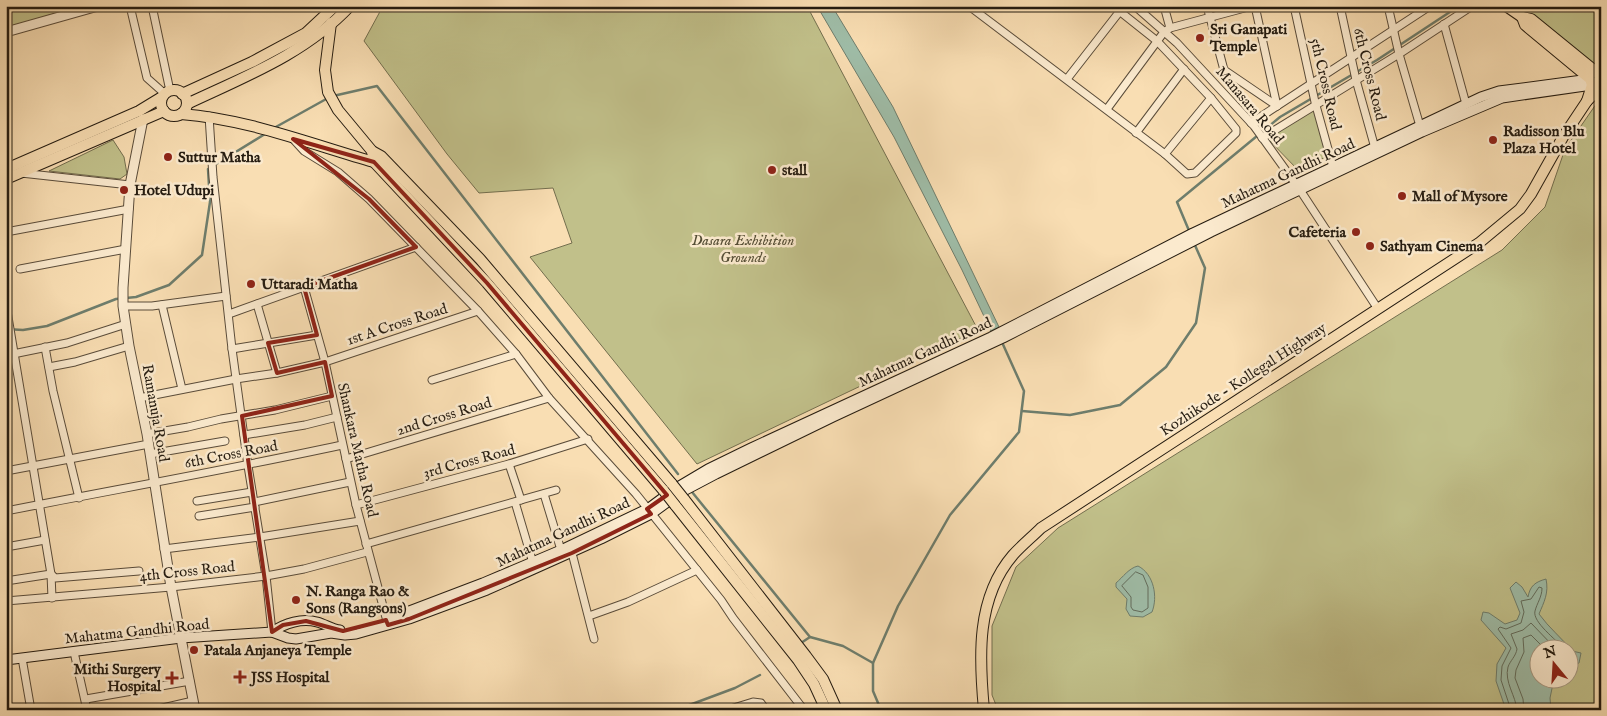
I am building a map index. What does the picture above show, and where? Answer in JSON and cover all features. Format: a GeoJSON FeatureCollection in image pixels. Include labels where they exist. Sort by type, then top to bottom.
{"type":"FeatureCollection","features":[{"type":"Feature","properties":{"kind":"main road"},"geometry":{"type":"LineString","coordinates":[[6,32],[98,6]]}},
{"type":"Feature","properties":{"kind":"main road"},"geometry":{"type":"LineString","coordinates":[[187,104],[286,56],[308,43],[327,21],[335,6]]}},
{"type":"Feature","properties":{"kind":"main road"},"geometry":{"type":"LineString","coordinates":[[182,94],[252,62],[306,33],[350,6]]}},
{"type":"Feature","properties":{"kind":"main road"},"geometry":{"type":"LineString","coordinates":[[1506,6],[1522,17],[1531,19],[1598,82]]}},
{"type":"Feature","properties":{"kind":"main road"},"geometry":{"type":"LineString","coordinates":[[327,21],[326,88],[334,106],[668,488],[684,499],[823,679],[837,710]]}},
{"type":"Feature","properties":{"kind":"main road","name":"Kozhikode - Kollegal Highway"},"geometry":{"type":"LineString","coordinates":[[984,710],[980,657],[982,630],[988,603],[998,577],[1013,555],[1041,528],[1479,243],[1520,209],[1531,194],[1598,82]]}},
{"type":"Feature","properties":{"kind":"main road","name":"Mahatma Gandhi Road"},"geometry":{"type":"LineString","coordinates":[[1299,187],[1333,167],[1466,104],[1499,91],[1598,82]]}},
{"type":"Feature","properties":{"kind":"main road","name":"Mahatma Gandhi Road"},"geometry":{"type":"LineString","coordinates":[[272,632],[283,625],[306,620],[318,622],[334,630],[355,630],[408,619],[487,590],[572,553],[649,512],[676,488],[708,469],[992,340],[1195,236],[1299,187],[1502,98],[1598,82]]}},
{"type":"Feature","properties":{"kind":"main road"},"geometry":{"type":"LineString","coordinates":[[6,169],[139,111],[174,90],[186,98],[187,104],[181,114]]}},
{"type":"Feature","properties":{"kind":"main road"},"geometry":{"type":"LineString","coordinates":[[166,94],[161,102],[164,111],[172,116],[181,114],[233,120],[293,139],[376,156]]}},
{"type":"Feature","properties":{"kind":"main road"},"geometry":{"type":"LineString","coordinates":[[6,179],[164,111]]}},
{"type":"Feature","properties":{"kind":"main road","name":"Ramanuja Road"},"geometry":{"type":"LineString","coordinates":[[143,119],[130,185],[123,306],[147,434],[164,549],[194,706]]}},
{"type":"Feature","properties":{"kind":"main road"},"geometry":{"type":"LineString","coordinates":[[668,488],[675,505],[798,660],[814,684],[826,710]]}},
{"type":"Feature","properties":{"kind":"main road","name":"Mahatma Gandhi Road"},"geometry":{"type":"LineString","coordinates":[[6,660],[181,638],[272,632],[296,639],[331,633],[356,634],[532,563],[649,512]]}},
{"type":"Feature","properties":{"kind":"street"},"geometry":{"type":"LineString","coordinates":[[130,6],[147,78],[166,94]]}},
{"type":"Feature","properties":{"kind":"street"},"geometry":{"type":"LineString","coordinates":[[152,6],[166,94]]}},
{"type":"Feature","properties":{"kind":"street"},"geometry":{"type":"LineString","coordinates":[[969,6],[1107,109],[1165,154],[1187,174],[1200,170],[1236,133],[1234,127],[1211,98],[1157,41],[1113,6]]}},
{"type":"Feature","properties":{"kind":"street","name":"Manasara Road"},"geometry":{"type":"LineString","coordinates":[[1135,6],[1167,30],[1253,125],[1299,187],[1378,309]]}},
{"type":"Feature","properties":{"kind":"street"},"geometry":{"type":"LineString","coordinates":[[1164,6],[1167,30]]}},
{"type":"Feature","properties":{"kind":"street"},"geometry":{"type":"LineString","coordinates":[[1207,6],[1224,70],[1277,106]]}},
{"type":"Feature","properties":{"kind":"street"},"geometry":{"type":"LineString","coordinates":[[1107,109],[1167,30],[1254,6],[1277,106]]}},
{"type":"Feature","properties":{"kind":"street","name":"5th Cross Road"},"geometry":{"type":"LineString","coordinates":[[1294,6],[1315,103],[1333,167]]}},
{"type":"Feature","properties":{"kind":"street","name":"6th Cross Road"},"geometry":{"type":"LineString","coordinates":[[1340,6],[1350,57],[1375,148]]}},
{"type":"Feature","properties":{"kind":"street"},"geometry":{"type":"LineString","coordinates":[[1388,6],[1420,126]]}},
{"type":"Feature","properties":{"kind":"street"},"geometry":{"type":"LineString","coordinates":[[1253,125],[1277,106],[1312,88],[1350,57],[1430,6]]}},
{"type":"Feature","properties":{"kind":"street"},"geometry":{"type":"LineString","coordinates":[[1262,138],[1472,6]]}},
{"type":"Feature","properties":{"kind":"street"},"geometry":{"type":"LineString","coordinates":[[1067,79],[1120,11]]}},
{"type":"Feature","properties":{"kind":"street"},"geometry":{"type":"LineString","coordinates":[[1444,24],[1466,104]]}},
{"type":"Feature","properties":{"kind":"street"},"geometry":{"type":"LineString","coordinates":[[1136,133],[1184,69]]}},
{"type":"Feature","properties":{"kind":"street"},"geometry":{"type":"LineString","coordinates":[[1165,154],[1211,98]]}},
{"type":"Feature","properties":{"kind":"street"},"geometry":{"type":"LineString","coordinates":[[209,116],[213,177],[232,349],[248,466],[266,576],[272,632]]}},
{"type":"Feature","properties":{"kind":"street"},"geometry":{"type":"LineString","coordinates":[[293,139],[304,152],[338,172],[369,199],[478,311],[516,354],[549,398],[588,439],[697,570],[804,710]]}},
{"type":"Feature","properties":{"kind":"street"},"geometry":{"type":"LineString","coordinates":[[20,173],[130,185]]}},
{"type":"Feature","properties":{"kind":"street"},"geometry":{"type":"LineString","coordinates":[[6,232],[130,209]]}},
{"type":"Feature","properties":{"kind":"street"},"geometry":{"type":"LineString","coordinates":[[229,314],[416,247]]}},
{"type":"Feature","properties":{"kind":"street"},"geometry":{"type":"LineString","coordinates":[[20,269],[126,249]]}},
{"type":"Feature","properties":{"kind":"street","name":"Shankara Matha Road"},"geometry":{"type":"LineString","coordinates":[[304,287],[325,362],[350,482],[387,622]]}},
{"type":"Feature","properties":{"kind":"street"},"geometry":{"type":"LineString","coordinates":[[123,306],[162,305],[226,296]]}},
{"type":"Feature","properties":{"kind":"street"},"geometry":{"type":"LineString","coordinates":[[257,304],[277,373]]}},
{"type":"Feature","properties":{"kind":"street"},"geometry":{"type":"LineString","coordinates":[[6,305],[51,574],[52,598]]}},
{"type":"Feature","properties":{"kind":"street"},"geometry":{"type":"LineString","coordinates":[[162,305],[182,389]]}},
{"type":"Feature","properties":{"kind":"street","name":"1st A Cross Road"},"geometry":{"type":"LineString","coordinates":[[139,398],[277,373],[325,362],[478,311]]}},
{"type":"Feature","properties":{"kind":"street"},"geometry":{"type":"LineString","coordinates":[[14,354],[68,343],[126,324]]}},
{"type":"Feature","properties":{"kind":"street"},"geometry":{"type":"LineString","coordinates":[[232,349],[317,335]]}},
{"type":"Feature","properties":{"kind":"street"},"geometry":{"type":"LineString","coordinates":[[48,367],[75,362],[130,346]]}},
{"type":"Feature","properties":{"kind":"street"},"geometry":{"type":"LineString","coordinates":[[45,347],[79,498]]}},
{"type":"Feature","properties":{"kind":"street"},"geometry":{"type":"LineString","coordinates":[[432,380],[516,354]]}},
{"type":"Feature","properties":{"kind":"street"},"geometry":{"type":"LineString","coordinates":[[147,434],[275,410],[332,396]]}},
{"type":"Feature","properties":{"kind":"street","name":"2nd Cross Road"},"geometry":{"type":"LineString","coordinates":[[346,459],[549,398]]}},
{"type":"Feature","properties":{"kind":"street"},"geometry":{"type":"LineString","coordinates":[[244,435],[297,427],[337,417]]}},
{"type":"Feature","properties":{"kind":"street","name":"3rd Cross Road"},"geometry":{"type":"LineString","coordinates":[[356,505],[509,464],[588,439]]}},
{"type":"Feature","properties":{"kind":"street"},"geometry":{"type":"LineString","coordinates":[[6,471],[69,458],[225,441]]}},
{"type":"Feature","properties":{"kind":"street","name":"6th Cross Road"},"geometry":{"type":"LineString","coordinates":[[6,512],[154,482],[248,466],[342,445]]}},
{"type":"Feature","properties":{"kind":"street"},"geometry":{"type":"LineString","coordinates":[[509,464],[532,563]]}},
{"type":"Feature","properties":{"kind":"street"},"geometry":{"type":"LineString","coordinates":[[199,516],[350,482]]}},
{"type":"Feature","properties":{"kind":"street"},"geometry":{"type":"LineString","coordinates":[[366,544],[556,490]]}},
{"type":"Feature","properties":{"kind":"street"},"geometry":{"type":"LineString","coordinates":[[197,500],[252,492]]}},
{"type":"Feature","properties":{"kind":"street"},"geometry":{"type":"LineString","coordinates":[[544,494],[561,550]]}},
{"type":"Feature","properties":{"kind":"street"},"geometry":{"type":"LineString","coordinates":[[164,549],[260,537],[360,521]]}},
{"type":"Feature","properties":{"kind":"street"},"geometry":{"type":"LineString","coordinates":[[6,547],[45,540]]}},
{"type":"Feature","properties":{"kind":"street","name":"4th Cross Road"},"geometry":{"type":"LineString","coordinates":[[6,601],[171,587],[266,576],[304,569],[368,552]]}},
{"type":"Feature","properties":{"kind":"street"},"geometry":{"type":"LineString","coordinates":[[572,553],[594,639]]}},
{"type":"Feature","properties":{"kind":"street"},"geometry":{"type":"LineString","coordinates":[[589,616],[628,602],[697,570]]}},
{"type":"Feature","properties":{"kind":"street"},"geometry":{"type":"LineString","coordinates":[[51,574],[55,578],[140,571]]}},
{"type":"Feature","properties":{"kind":"street"},"geometry":{"type":"LineString","coordinates":[[6,581],[51,574]]}},
{"type":"Feature","properties":{"kind":"street"},"geometry":{"type":"LineString","coordinates":[[74,652],[87,710]]}},
{"type":"Feature","properties":{"kind":"street"},"geometry":{"type":"LineString","coordinates":[[22,658],[31,710]]}},
{"type":"Feature","properties":{"kind":"street"},"geometry":{"type":"LineString","coordinates":[[86,699],[190,681]]}},
{"type":"Feature","properties":{"kind":"street"},"geometry":{"type":"LineString","coordinates":[[727,710],[753,702],[761,703],[766,710]]}},
{"type":"Feature","properties":{"kind":"street"},"geometry":{"type":"LineString","coordinates":[[154,710],[194,706]]}},
{"type":"Feature","properties":{"kind":"highlighted area"},"geometry":{"type":"Polygon","coordinates":[[[293,139],[374,162],[487,283],[667,495],[647,509],[651,514],[572,553],[409,619],[388,625],[386,620],[343,631],[306,621],[283,625],[272,632],[242,416],[332,396],[325,362],[277,373],[268,343],[317,335],[304,287],[416,247],[369,199],[293,139]]]}},
{"type":"Feature","properties":{"kind":"green space"},"geometry":{"type":"Polygon","coordinates":[[[6,6],[80,6],[6,28],[6,6]]]}},
{"type":"Feature","properties":{"kind":"green space","name":"Dasara Exhibition Grounds"},"geometry":{"type":"Polygon","coordinates":[[[383,6],[807,6],[978,330],[697,464],[530,257],[572,243],[553,188],[479,193],[447,154],[364,41],[383,6]]]}},
{"type":"Feature","properties":{"kind":"green space"},"geometry":{"type":"Polygon","coordinates":[[[1518,6],[1601,6],[1601,69],[1518,6]]]}},
{"type":"Feature","properties":{"kind":"green space"},"geometry":{"type":"Polygon","coordinates":[[[1601,97],[1601,710],[998,710],[992,695],[992,626],[1016,567],[1058,528],[1502,250],[1545,207],[1565,149],[1601,97]]]}},
{"type":"Feature","properties":{"kind":"green space"},"geometry":{"type":"Polygon","coordinates":[[[1315,108],[1328,156],[1298,170],[1267,138],[1315,108]]]}},
{"type":"Feature","properties":{"kind":"green space"},"geometry":{"type":"Polygon","coordinates":[[[113,140],[124,157],[127,174],[120,179],[49,171],[113,140]]]}},
{"type":"Feature","properties":{"kind":"water"},"geometry":{"type":"Polygon","coordinates":[[[817,6],[832,6],[893,107],[999,327],[991,331],[894,137],[817,6]]]}},
{"type":"Feature","properties":{"kind":"water"},"geometry":{"type":"Polygon","coordinates":[[[1138,566],[1148,574],[1151,580],[1155,600],[1152,612],[1143,617],[1130,616],[1126,609],[1127,599],[1116,587],[1116,583],[1126,573],[1138,566]]]}},
{"type":"Feature","properties":{"kind":"water"},"geometry":{"type":"Polygon","coordinates":[[[1546,579],[1547,584],[1539,614],[1560,638],[1530,638],[1530,688],[1552,688],[1550,698],[1551,710],[1506,710],[1496,681],[1497,664],[1506,648],[1481,620],[1483,612],[1489,613],[1505,624],[1517,620],[1520,613],[1510,588],[1516,582],[1522,587],[1528,597],[1530,590],[1546,579]]]}},
{"type":"Feature","properties":{"kind":"waterway"},"geometry":{"type":"LineString","coordinates":[[1190,233],[1177,202],[1280,117],[1377,60],[1459,6]]}},
{"type":"Feature","properties":{"kind":"waterway"},"geometry":{"type":"LineString","coordinates":[[333,96],[377,86],[678,474]]}},
{"type":"Feature","properties":{"kind":"waterway"},"geometry":{"type":"LineString","coordinates":[[274,128],[328,98]]}},
{"type":"Feature","properties":{"kind":"waterway"},"geometry":{"type":"LineString","coordinates":[[6,329],[23,330],[47,326],[116,299],[136,297],[169,285],[202,255],[210,202],[208,169],[265,134]]}},
{"type":"Feature","properties":{"kind":"waterway"},"geometry":{"type":"LineString","coordinates":[[1022,411],[1070,415],[1120,405],[1166,367],[1196,323],[1205,268],[1194,243]]}},
{"type":"Feature","properties":{"kind":"waterway"},"geometry":{"type":"LineString","coordinates":[[881,710],[873,691],[873,663],[898,606],[950,515],[1019,432],[1024,391],[1001,340]]}},
{"type":"Feature","properties":{"kind":"waterway"},"geometry":{"type":"LineString","coordinates":[[692,492],[810,637],[843,646],[873,663]]}},
{"type":"Feature","properties":{"kind":"waterway"},"geometry":{"type":"LineString","coordinates":[[801,643],[810,637]]}},
{"type":"Feature","properties":{"kind":"waterway"},"geometry":{"type":"LineString","coordinates":[[676,710],[735,688],[760,675]]}},
{"type":"Feature","properties":{"kind":"place","name":"Sri Ganapati Temple"},"geometry":{"type":"Point","coordinates":[1200,38]}},
{"type":"Feature","properties":{"kind":"place","name":"Radisson Blu Plaza Hotel"},"geometry":{"type":"Point","coordinates":[1493,140]}},
{"type":"Feature","properties":{"kind":"place","name":"Suttur Matha"},"geometry":{"type":"Point","coordinates":[168,157]}},
{"type":"Feature","properties":{"kind":"place","name":"stall"},"geometry":{"type":"Point","coordinates":[772,170]}},
{"type":"Feature","properties":{"kind":"place","name":"Hotel Udupi"},"geometry":{"type":"Point","coordinates":[124,190]}},
{"type":"Feature","properties":{"kind":"place","name":"Mall of Mysore"},"geometry":{"type":"Point","coordinates":[1402,196]}},
{"type":"Feature","properties":{"kind":"place","name":"Cafeteria"},"geometry":{"type":"Point","coordinates":[1356,232]}},
{"type":"Feature","properties":{"kind":"place","name":"Sathyam Cinema"},"geometry":{"type":"Point","coordinates":[1370,246]}},
{"type":"Feature","properties":{"kind":"place","name":"Uttaradi Matha"},"geometry":{"type":"Point","coordinates":[251,284]}},
{"type":"Feature","properties":{"kind":"place","name":"N. Ranga Rao & Sons (Rangsons)"},"geometry":{"type":"Point","coordinates":[296,600]}},
{"type":"Feature","properties":{"kind":"place","name":"Patala Anjaneya Temple"},"geometry":{"type":"Point","coordinates":[194,650]}},
{"type":"Feature","properties":{"kind":"place","name":"JSS Hospital"},"geometry":{"type":"Point","coordinates":[240,677]}},
{"type":"Feature","properties":{"kind":"place","name":"Mithi Surgery Hospital"},"geometry":{"type":"Point","coordinates":[172,678]}}]}
